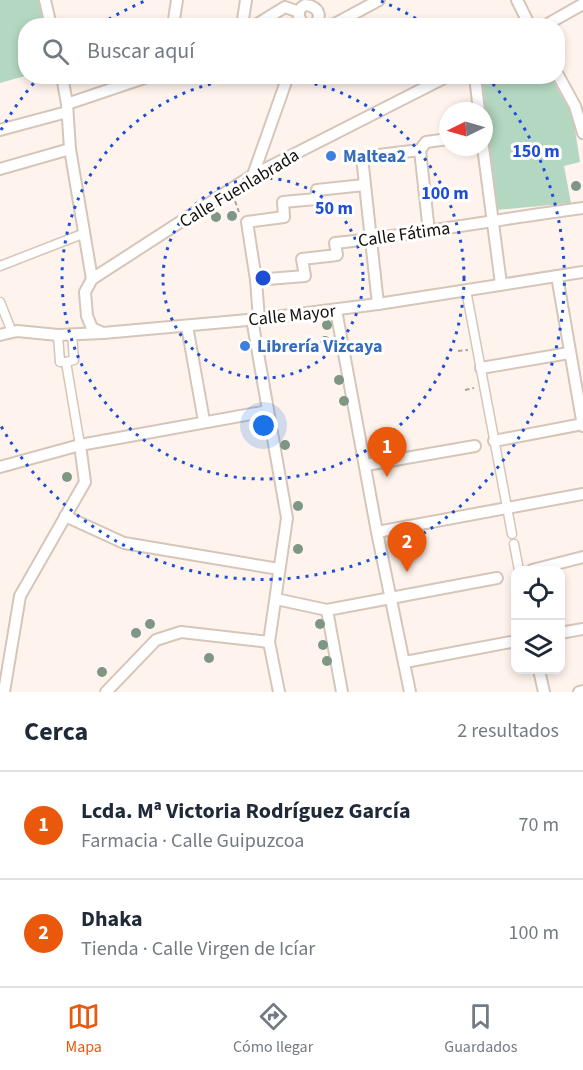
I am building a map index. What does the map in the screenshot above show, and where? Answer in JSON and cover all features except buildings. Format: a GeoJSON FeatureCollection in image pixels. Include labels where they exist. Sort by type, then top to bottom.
{"type":"FeatureCollection","features":[{"type":"Feature","properties":{"kind":"street"},"geometry":{"type":"LineString","coordinates":[[45,0],[49,18]]}},
{"type":"Feature","properties":{"kind":"street"},"geometry":{"type":"LineString","coordinates":[[174,18],[177,0]]}},
{"type":"Feature","properties":{"kind":"street"},"geometry":{"type":"LineString","coordinates":[[243,18],[246,0]]}},
{"type":"Feature","properties":{"kind":"street"},"geometry":{"type":"LineString","coordinates":[[346,18],[379,0]]}},
{"type":"Feature","properties":{"kind":"street"},"geometry":{"type":"LineString","coordinates":[[517,0],[526,18]]}},
{"type":"Feature","properties":{"kind":"street"},"geometry":{"type":"LineString","coordinates":[[299,18],[299,12],[305,5],[313,3],[318,10],[318,18]]}},
{"type":"Feature","properties":{"kind":"street"},"geometry":{"type":"LineString","coordinates":[[558,18],[583,3]]}},
{"type":"Feature","properties":{"kind":"street"},"geometry":{"type":"LineString","coordinates":[[267,18],[285,7],[299,12]]}},
{"type":"Feature","properties":{"kind":"street"},"geometry":{"type":"LineString","coordinates":[[63,84],[70,149],[92,279],[85,292],[87,316],[93,328],[103,333]]}},
{"type":"Feature","properties":{"kind":"street"},"geometry":{"type":"LineString","coordinates":[[0,130],[129,84]]}},
{"type":"Feature","properties":{"kind":"street"},"geometry":{"type":"LineString","coordinates":[[254,175],[285,84]]}},
{"type":"Feature","properties":{"kind":"street","name":"Calle Fuenlabrada"},"geometry":{"type":"LineString","coordinates":[[92,279],[254,175],[432,84]]}},
{"type":"Feature","properties":{"kind":"street"},"geometry":{"type":"LineString","coordinates":[[476,84],[478,102]]}},
{"type":"Feature","properties":{"kind":"street"},"geometry":{"type":"LineString","coordinates":[[563,84],[575,106],[583,133]]}},
{"type":"Feature","properties":{"kind":"street"},"geometry":{"type":"LineString","coordinates":[[429,232],[420,150],[426,142],[439,140]]}},
{"type":"Feature","properties":{"kind":"street"},"geometry":{"type":"LineString","coordinates":[[0,169],[70,149]]}},
{"type":"Feature","properties":{"kind":"street"},"geometry":{"type":"LineString","coordinates":[[378,304],[362,157],[420,150]]}},
{"type":"Feature","properties":{"kind":"street"},"geometry":{"type":"LineString","coordinates":[[484,156],[501,284]]}},
{"type":"Feature","properties":{"kind":"street"},"geometry":{"type":"LineString","coordinates":[[279,692],[269,642],[288,518],[268,411],[255,319],[256,280],[247,222],[284,217],[283,202],[316,199],[317,190],[364,185]]}},
{"type":"Feature","properties":{"kind":"street","name":"Calle Fátima"},"geometry":{"type":"LineString","coordinates":[[256,280],[304,276],[302,259],[337,255],[335,243],[429,232],[494,220],[583,208]]}},
{"type":"Feature","properties":{"kind":"street"},"geometry":{"type":"LineString","coordinates":[[0,266],[85,233]]}},
{"type":"Feature","properties":{"kind":"street","name":"Calle Mayor"},"geometry":{"type":"LineString","coordinates":[[0,335],[12,332],[58,335],[103,333],[255,319],[378,304],[583,272]]}},
{"type":"Feature","properties":{"kind":"street"},"geometry":{"type":"LineString","coordinates":[[495,441],[583,425],[557,276]]}},
{"type":"Feature","properties":{"kind":"street"},"geometry":{"type":"LineString","coordinates":[[466,290],[512,534]]}},
{"type":"Feature","properties":{"kind":"street"},"geometry":{"type":"LineString","coordinates":[[0,302],[12,332]]}},
{"type":"Feature","properties":{"kind":"street"},"geometry":{"type":"LineString","coordinates":[[336,310],[410,692]]}},
{"type":"Feature","properties":{"kind":"street"},"geometry":{"type":"LineString","coordinates":[[187,326],[204,421]]}},
{"type":"Feature","properties":{"kind":"street"},"geometry":{"type":"LineString","coordinates":[[58,335],[60,362],[66,362],[74,360],[72,334]]}},
{"type":"Feature","properties":{"kind":"street"},"geometry":{"type":"LineString","coordinates":[[481,368],[569,353]]}},
{"type":"Feature","properties":{"kind":"street"},"geometry":{"type":"LineString","coordinates":[[4,692],[20,596],[85,482],[66,362]]}},
{"type":"Feature","properties":{"kind":"street"},"geometry":{"type":"LineString","coordinates":[[0,467],[80,445],[268,411]]}},
{"type":"Feature","properties":{"kind":"street"},"geometry":{"type":"LineString","coordinates":[[366,465],[476,446]]}},
{"type":"Feature","properties":{"kind":"street"},"geometry":{"type":"LineString","coordinates":[[378,532],[583,494]]}},
{"type":"Feature","properties":{"kind":"street"},"geometry":{"type":"LineString","coordinates":[[65,516],[124,543],[279,569]]}},
{"type":"Feature","properties":{"kind":"street"},"geometry":{"type":"LineString","coordinates":[[514,544],[518,566]]}},
{"type":"Feature","properties":{"kind":"street"},"geometry":{"type":"LineString","coordinates":[[548,566],[583,557]]}},
{"type":"Feature","properties":{"kind":"street"},"geometry":{"type":"LineString","coordinates":[[276,599],[327,610],[497,578]]}},
{"type":"Feature","properties":{"kind":"street"},"geometry":{"type":"LineString","coordinates":[[327,610],[342,692]]}},
{"type":"Feature","properties":{"kind":"street"},"geometry":{"type":"LineString","coordinates":[[565,632],[583,629]]}},
{"type":"Feature","properties":{"kind":"street"},"geometry":{"type":"LineString","coordinates":[[106,692],[156,640],[181,632],[269,642]]}},
{"type":"Feature","properties":{"kind":"street"},"geometry":{"type":"LineString","coordinates":[[405,662],[511,642]]}},
{"type":"Feature","properties":{"kind":"street"},"geometry":{"type":"LineString","coordinates":[[540,674],[544,692]]}},
{"type":"Feature","properties":{"kind":"path"},"geometry":{"type":"LineString","coordinates":[[231,190],[240,215]]}},
{"type":"Feature","properties":{"kind":"green space"},"geometry":{"type":"Polygon","coordinates":[[[0,0],[45,0],[49,18],[18,18],[18,78],[0,83],[0,0]]]}},
{"type":"Feature","properties":{"kind":"green space"},"geometry":{"type":"Polygon","coordinates":[[[483,84],[555,84],[573,116],[580,162],[564,166],[571,203],[496,210],[490,156],[493,156],[493,102],[485,102],[483,84]]]}},
{"type":"Feature","properties":{"kind":"place","name":"Maltea2"},"geometry":{"type":"Point","coordinates":[331,156]}},
{"type":"Feature","properties":{"kind":"place","name":"Librería Vizcaya"},"geometry":{"type":"Point","coordinates":[245,346]}},
{"type":"Feature","properties":{"kind":"place","name":"Lcda. Mª Victoria Rodríguez García"},"geometry":{"type":"Point","coordinates":[387,477]}},
{"type":"Feature","properties":{"kind":"place","name":"Dhaka"},"geometry":{"type":"Point","coordinates":[407,572]}}]}
